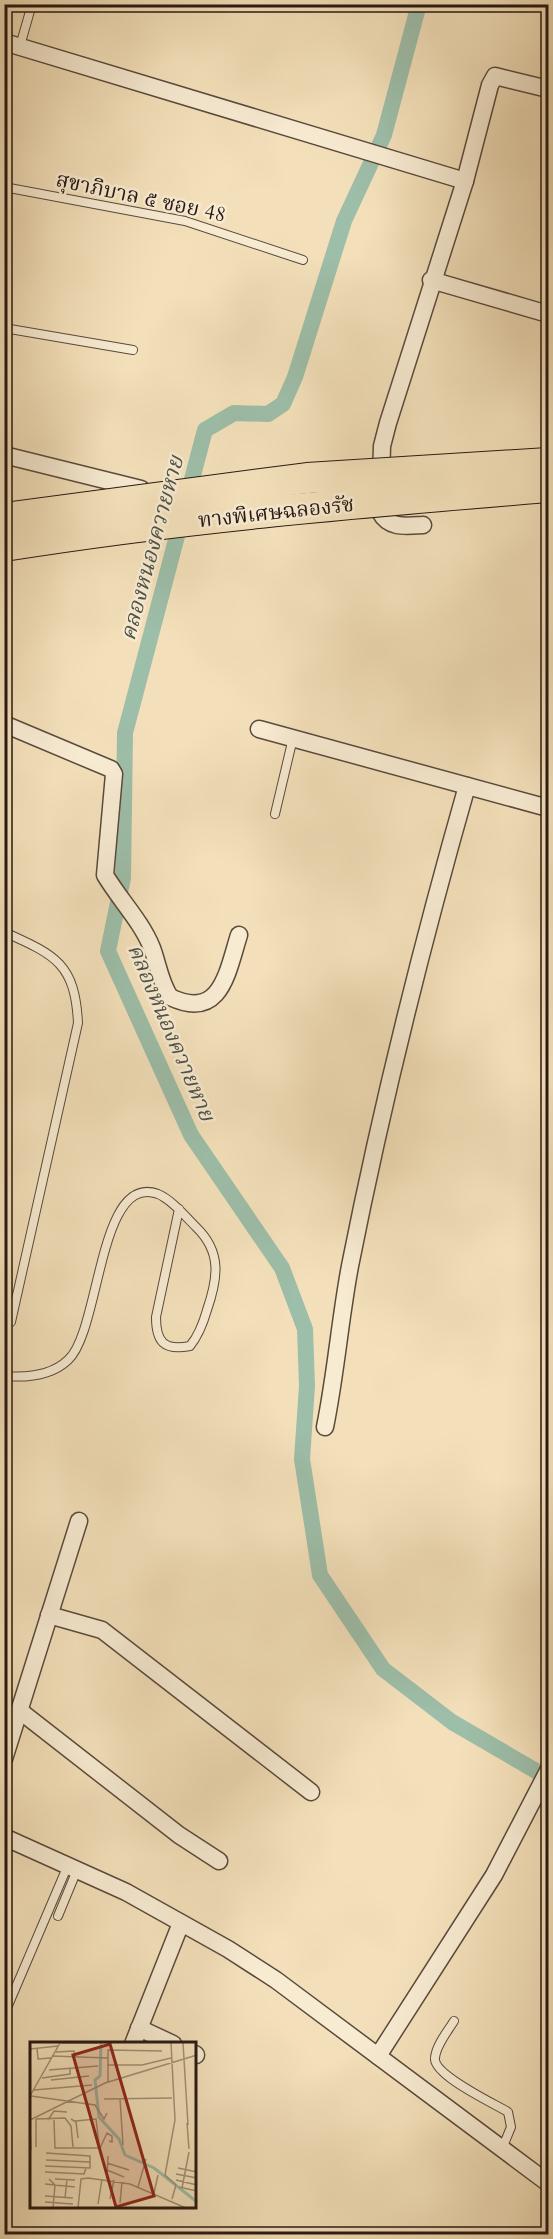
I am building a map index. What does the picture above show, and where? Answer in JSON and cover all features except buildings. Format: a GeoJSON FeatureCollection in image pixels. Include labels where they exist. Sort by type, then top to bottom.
{"type":"FeatureCollection","features":[{"type":"Feature","properties":{"kind":"highway","name":"ทางพิเศษฉลองรัช"},"geometry":{"type":"LineString","coordinates":[[4,518],[307,478],[549,463]]}},
{"type":"Feature","properties":{"kind":"highway","name":"ทางพิเศษฉลองรัช"},"geometry":{"type":"LineString","coordinates":[[4,546],[92,532],[324,506],[549,487]]}},
{"type":"Feature","properties":{"kind":"street"},"geometry":{"type":"LineString","coordinates":[[12,44],[465,181]]}},
{"type":"Feature","properties":{"kind":"street"},"geometry":{"type":"LineString","coordinates":[[423,525],[402,526],[390,523],[380,512],[382,446],[431,280],[465,181],[490,85],[495,76],[549,89]]}},
{"type":"Feature","properties":{"kind":"street"},"geometry":{"type":"LineString","coordinates":[[431,280],[549,314]]}},
{"type":"Feature","properties":{"kind":"street"},"geometry":{"type":"LineString","coordinates":[[4,455],[141,489]]}},
{"type":"Feature","properties":{"kind":"street"},"geometry":{"type":"LineString","coordinates":[[4,724],[111,768],[114,774],[105,875],[135,918],[151,947],[165,990],[170,997],[184,1004],[202,1004],[213,998],[226,979],[239,934]]}},
{"type":"Feature","properties":{"kind":"street"},"geometry":{"type":"LineString","coordinates":[[259,729],[549,808]]}},
{"type":"Feature","properties":{"kind":"street"},"geometry":{"type":"LineString","coordinates":[[325,1427],[337,1365],[342,1307],[386,1104],[439,885],[467,786]]}},
{"type":"Feature","properties":{"kind":"street"},"geometry":{"type":"LineString","coordinates":[[4,1760],[79,1521]]}},
{"type":"Feature","properties":{"kind":"street"},"geometry":{"type":"LineString","coordinates":[[50,1616],[102,1629],[311,1792]]}},
{"type":"Feature","properties":{"kind":"street"},"geometry":{"type":"LineString","coordinates":[[20,1711],[179,1835],[219,1861]]}},
{"type":"Feature","properties":{"kind":"street"},"geometry":{"type":"LineString","coordinates":[[378,2056],[494,1875],[546,1775]]}},
{"type":"Feature","properties":{"kind":"street"},"geometry":{"type":"LineString","coordinates":[[4,1838],[126,1892],[276,1980],[549,2183]]}},
{"type":"Feature","properties":{"kind":"street"},"geometry":{"type":"LineString","coordinates":[[134,2042],[181,1923]]}},
{"type":"Feature","properties":{"kind":"street"},"geometry":{"type":"LineString","coordinates":[[139,2028],[169,2042]]}},
{"type":"Feature","properties":{"kind":"lane"},"geometry":{"type":"LineString","coordinates":[[12,44],[32,4]]}},
{"type":"Feature","properties":{"kind":"lane","name":"สุขาภิบาล ๕ ซอย 48"},"geometry":{"type":"LineString","coordinates":[[4,187],[185,221],[303,260]]}},
{"type":"Feature","properties":{"kind":"lane"},"geometry":{"type":"LineString","coordinates":[[4,328],[134,350]]}},
{"type":"Feature","properties":{"kind":"lane"},"geometry":{"type":"LineString","coordinates":[[275,814],[294,738]]}},
{"type":"Feature","properties":{"kind":"lane"},"geometry":{"type":"LineString","coordinates":[[4,932],[46,951],[63,967],[76,994],[78,1023],[11,1322]]}},
{"type":"Feature","properties":{"kind":"lane"},"geometry":{"type":"LineString","coordinates":[[4,1376],[41,1376],[69,1359],[85,1328],[112,1223],[125,1201],[136,1194],[157,1194],[179,1209],[204,1234],[214,1252],[218,1267],[215,1286],[197,1337],[190,1346],[178,1348],[166,1345],[159,1340],[156,1333],[156,1317],[179,1209]]}},
{"type":"Feature","properties":{"kind":"lane"},"geometry":{"type":"LineString","coordinates":[[58,1916],[73,1867]]}},
{"type":"Feature","properties":{"kind":"lane"},"geometry":{"type":"LineString","coordinates":[[4,2015],[73,1867]]}},
{"type":"Feature","properties":{"kind":"lane"},"geometry":{"type":"LineString","coordinates":[[454,2020],[438,2047],[434,2059],[436,2067],[447,2076],[508,2112],[511,2127],[502,2148]]}},
{"type":"Feature","properties":{"kind":"waterway","name":"คลองหนองควายหาย"},"geometry":{"type":"LineString","coordinates":[[419,4],[384,135],[344,221],[295,377],[283,404],[268,414],[234,413],[205,430],[125,733],[123,878],[108,951],[191,1135],[282,1268],[305,1329],[307,1386],[302,1459],[320,1575],[383,1669],[452,1722],[548,1778]]}}]}
